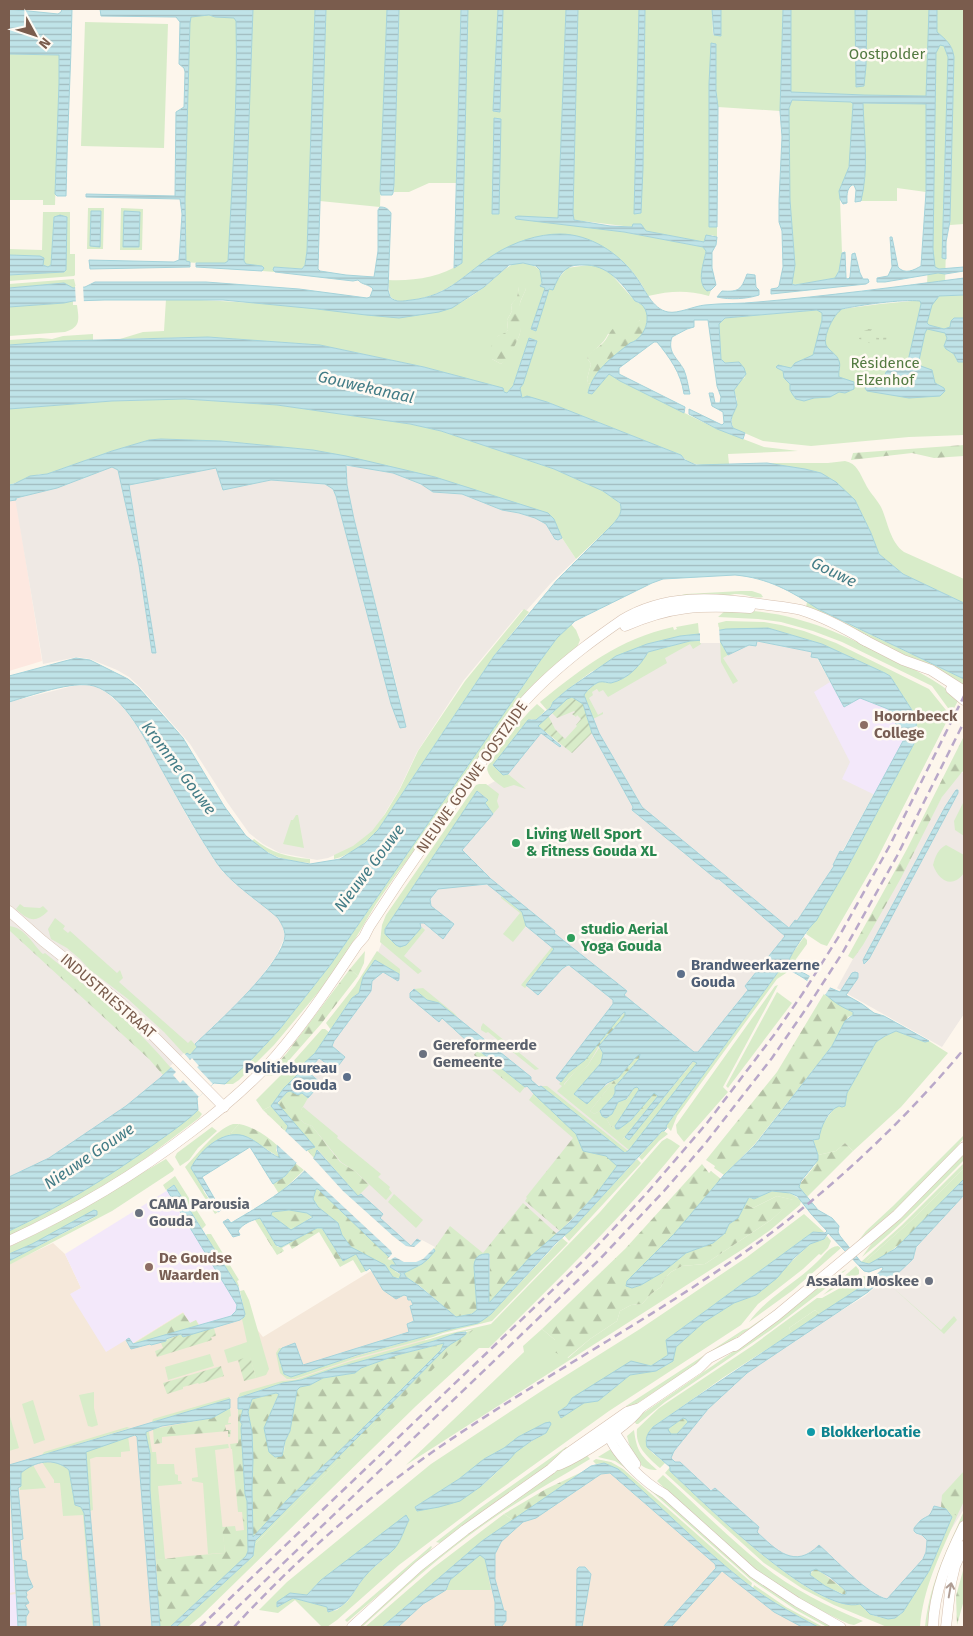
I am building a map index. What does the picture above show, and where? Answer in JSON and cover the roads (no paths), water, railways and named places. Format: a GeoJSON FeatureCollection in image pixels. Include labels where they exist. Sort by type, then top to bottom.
{"type":"FeatureCollection","features":[{"type":"Feature","properties":{"kind":"main road","name":"NIEUWE GOUWE OOSTZIJDE"},"geometry":{"type":"LineString","coordinates":[[9,1241],[68,1212],[103,1192],[166,1151],[224,1106],[267,1066],[364,937],[518,709],[539,685],[624,619],[648,608],[669,602],[703,599],[730,599],[802,610],[846,629],[904,660],[964,700]]}},
{"type":"Feature","properties":{"kind":"main road","name":"NIEUWE GOUWE OOSTZIJDE"},"geometry":{"type":"LineString","coordinates":[[904,660],[931,670],[964,691]]}},
{"type":"Feature","properties":{"kind":"main road","name":"INDUSTRIESTRAAT"},"geometry":{"type":"LineString","coordinates":[[9,911],[43,942],[121,1003],[224,1106]]}},
{"type":"Feature","properties":{"kind":"main road"},"geometry":{"type":"LineString","coordinates":[[352,1627],[419,1566],[465,1530],[551,1469],[567,1454],[610,1430],[626,1412],[640,1408],[699,1368],[709,1358],[738,1343],[778,1315],[897,1215],[964,1147]]}},
{"type":"Feature","properties":{"kind":"main road"},"geometry":{"type":"LineString","coordinates":[[933,1627],[933,1612],[941,1579],[964,1526]]}},
{"type":"Feature","properties":{"kind":"main road"},"geometry":{"type":"LineString","coordinates":[[946,1627],[951,1583],[955,1566],[964,1546]]}},
{"type":"Feature","properties":{"kind":"street"},"geometry":{"type":"LineString","coordinates":[[610,1430],[614,1445],[630,1465],[659,1491],[666,1494],[753,1573],[837,1625],[850,1627]]}},
{"type":"Feature","properties":{"kind":"water"},"geometry":{"type":"Polygon","coordinates":[[[9,9],[58,14],[62,9],[72,9],[66,196],[57,196],[55,194],[59,55],[9,54],[9,9]]]}},
{"type":"Feature","properties":{"kind":"water"},"geometry":{"type":"Polygon","coordinates":[[[100,9],[253,9],[244,261],[246,264],[262,266],[264,268],[262,271],[196,267],[196,263],[225,263],[228,261],[233,171],[236,21],[234,18],[209,15],[191,17],[190,23],[185,199],[186,261],[190,262],[190,267],[90,269],[89,260],[174,262],[179,260],[182,214],[180,199],[86,197],[86,194],[175,196],[176,112],[184,107],[185,72],[184,68],[179,64],[180,22],[176,17],[101,16],[100,9]]]}},
{"type":"Feature","properties":{"kind":"water"},"geometry":{"type":"Polygon","coordinates":[[[315,9],[326,9],[318,269],[320,271],[374,277],[378,251],[378,210],[380,207],[384,207],[391,213],[388,290],[390,297],[397,301],[425,298],[436,294],[447,289],[484,261],[510,246],[535,237],[552,234],[582,237],[603,246],[629,268],[653,303],[668,312],[705,305],[751,303],[810,297],[964,278],[964,295],[939,296],[932,305],[927,323],[944,329],[950,327],[951,321],[954,318],[964,318],[964,362],[958,362],[954,354],[944,346],[947,338],[945,333],[927,329],[918,365],[932,370],[935,383],[944,388],[945,391],[940,396],[909,398],[867,391],[865,388],[867,386],[877,388],[881,386],[886,372],[891,367],[894,359],[903,363],[908,361],[921,304],[920,301],[903,301],[842,309],[830,325],[825,341],[839,361],[839,377],[854,382],[854,389],[845,393],[839,392],[830,397],[804,401],[796,399],[790,390],[790,384],[784,378],[783,371],[776,367],[778,365],[791,368],[795,363],[813,355],[822,313],[817,310],[725,318],[719,324],[721,359],[725,363],[739,362],[746,374],[734,390],[737,405],[731,422],[733,428],[745,433],[743,439],[717,429],[689,414],[689,409],[722,425],[724,423],[723,412],[712,406],[709,393],[713,393],[715,403],[720,403],[721,397],[717,386],[708,320],[694,320],[694,327],[672,337],[672,351],[684,370],[690,394],[684,394],[683,386],[674,366],[657,342],[654,342],[619,368],[619,374],[685,407],[684,413],[609,374],[592,394],[588,393],[594,377],[604,365],[641,335],[647,322],[645,309],[635,301],[619,281],[607,271],[592,266],[573,266],[563,272],[553,290],[549,289],[536,331],[531,329],[545,288],[540,286],[542,283],[540,270],[536,266],[523,263],[509,265],[484,287],[452,308],[439,312],[399,318],[223,300],[73,301],[9,307],[9,288],[64,283],[73,288],[85,287],[95,282],[206,282],[370,297],[373,289],[358,280],[275,272],[273,270],[274,267],[302,269],[305,265],[315,9]]]}},
{"type":"Feature","properties":{"kind":"water"},"geometry":{"type":"Polygon","coordinates":[[[387,9],[399,9],[394,185],[392,195],[381,195],[380,191],[387,9]]]}},
{"type":"Feature","properties":{"kind":"water"},"geometry":{"type":"Polygon","coordinates":[[[461,9],[468,9],[462,263],[454,268],[461,9]]]}},
{"type":"Feature","properties":{"kind":"water"},"geometry":{"type":"Polygon","coordinates":[[[498,9],[503,9],[500,112],[493,111],[498,9]]]}},
{"type":"Feature","properties":{"kind":"water"},"geometry":{"type":"Polygon","coordinates":[[[566,9],[578,9],[574,220],[610,226],[632,227],[633,224],[641,224],[646,231],[704,242],[706,235],[717,237],[716,245],[712,252],[712,268],[716,285],[711,290],[707,291],[701,278],[706,251],[703,247],[624,232],[516,219],[515,217],[518,216],[558,218],[566,9]]]}},
{"type":"Feature","properties":{"kind":"water"},"geometry":{"type":"Polygon","coordinates":[[[639,9],[645,9],[643,168],[641,213],[634,214],[639,9]]]}},
{"type":"Feature","properties":{"kind":"water"},"geometry":{"type":"Polygon","coordinates":[[[712,9],[721,9],[721,36],[714,35],[712,9]]]}},
{"type":"Feature","properties":{"kind":"water"},"geometry":{"type":"Polygon","coordinates":[[[783,9],[791,9],[791,92],[926,96],[929,9],[937,9],[937,32],[950,45],[954,57],[950,221],[946,242],[946,259],[942,258],[948,57],[944,46],[940,45],[936,53],[933,249],[935,267],[939,269],[964,267],[964,271],[877,282],[877,278],[888,276],[892,267],[890,237],[892,237],[898,267],[907,271],[921,266],[926,192],[926,104],[863,103],[865,177],[861,201],[855,202],[856,190],[854,185],[852,185],[848,191],[847,203],[843,204],[839,191],[849,167],[853,104],[851,102],[792,100],[789,108],[790,200],[795,265],[792,284],[835,278],[839,271],[842,253],[845,252],[846,278],[850,277],[852,254],[855,253],[860,273],[863,279],[868,279],[869,282],[866,284],[771,294],[771,289],[779,286],[783,267],[779,201],[782,137],[780,111],[783,9]]]}},
{"type":"Feature","properties":{"kind":"water"},"geometry":{"type":"Polygon","coordinates":[[[855,9],[867,9],[864,86],[856,87],[855,9]]]}},
{"type":"Feature","properties":{"kind":"water"},"geometry":{"type":"Polygon","coordinates":[[[711,43],[716,44],[718,107],[717,227],[709,227],[709,84],[711,43]]]}},
{"type":"Feature","properties":{"kind":"water"},"geometry":{"type":"Polygon","coordinates":[[[494,118],[501,119],[499,214],[492,214],[494,118]]]}},
{"type":"Feature","properties":{"kind":"water"},"geometry":{"type":"Polygon","coordinates":[[[91,211],[101,211],[100,247],[90,246],[91,211]]]}},
{"type":"Feature","properties":{"kind":"water"},"geometry":{"type":"Polygon","coordinates":[[[124,211],[140,212],[139,247],[123,247],[124,211]]]}},
{"type":"Feature","properties":{"kind":"water"},"geometry":{"type":"Polygon","coordinates":[[[60,215],[67,217],[66,270],[64,272],[9,275],[9,255],[40,256],[44,258],[43,265],[48,267],[51,265],[54,217],[60,215]]]}},
{"type":"Feature","properties":{"kind":"water"},"geometry":{"type":"Polygon","coordinates":[[[747,274],[755,275],[759,295],[738,299],[717,297],[722,291],[739,289],[747,274]]]}},
{"type":"Feature","properties":{"kind":"water"},"geometry":{"type":"Polygon","coordinates":[[[208,337],[320,345],[424,367],[503,388],[504,392],[507,393],[513,386],[529,338],[537,341],[520,388],[522,398],[527,396],[547,402],[681,455],[685,460],[696,465],[767,463],[821,473],[836,482],[855,500],[879,554],[903,574],[964,603],[964,679],[818,609],[779,586],[758,579],[735,575],[663,579],[575,621],[557,638],[540,661],[331,964],[279,1030],[225,1084],[214,1083],[197,1098],[198,1110],[176,1128],[83,1191],[9,1231],[9,1177],[49,1158],[126,1106],[187,1053],[190,1055],[197,1047],[195,1044],[247,993],[273,962],[285,936],[284,929],[278,918],[236,884],[218,865],[142,734],[126,710],[116,700],[105,691],[94,686],[75,685],[9,702],[9,676],[76,658],[90,660],[128,679],[139,688],[183,738],[224,806],[246,836],[268,853],[278,858],[310,864],[340,859],[365,843],[378,830],[494,656],[557,580],[613,524],[621,512],[620,503],[603,491],[554,469],[441,431],[410,424],[277,405],[185,399],[112,401],[9,409],[9,345],[62,341],[208,337]]]}},
{"type":"Feature","properties":{"kind":"water"},"geometry":{"type":"Polygon","coordinates":[[[149,440],[221,441],[313,450],[435,477],[548,513],[554,519],[562,538],[555,539],[546,524],[535,518],[502,510],[462,494],[433,492],[421,484],[393,473],[346,465],[347,485],[354,519],[406,727],[400,728],[391,704],[336,496],[333,489],[325,484],[271,480],[223,490],[216,468],[129,485],[156,653],[152,653],[139,565],[118,470],[112,467],[57,488],[9,501],[9,485],[30,476],[47,474],[112,451],[149,440]]]}},
{"type":"Feature","properties":{"kind":"water"},"geometry":{"type":"Polygon","coordinates":[[[768,628],[822,644],[885,673],[890,676],[917,718],[916,727],[919,732],[846,870],[816,921],[795,948],[788,964],[840,992],[852,973],[858,973],[858,978],[846,995],[874,1013],[884,1016],[929,1041],[925,1042],[896,1031],[876,1042],[847,1093],[845,1106],[839,1106],[831,1111],[823,1125],[819,1139],[813,1140],[818,1160],[801,1181],[799,1187],[818,1210],[832,1218],[839,1226],[838,1232],[840,1236],[861,1262],[869,1264],[895,1249],[964,1179],[964,1195],[916,1247],[913,1259],[895,1276],[884,1278],[868,1292],[747,1373],[708,1409],[674,1451],[671,1458],[675,1462],[680,1462],[711,1491],[715,1488],[759,1527],[757,1532],[779,1551],[794,1557],[802,1556],[819,1545],[862,1584],[887,1599],[923,1559],[926,1552],[927,1540],[922,1535],[916,1533],[914,1528],[920,1521],[930,1515],[934,1506],[946,1509],[952,1517],[929,1571],[903,1612],[895,1618],[888,1619],[870,1614],[860,1604],[841,1603],[817,1592],[789,1575],[707,1506],[670,1471],[670,1467],[646,1444],[647,1436],[653,1427],[860,1288],[883,1269],[882,1267],[869,1272],[864,1271],[828,1233],[824,1239],[810,1244],[794,1258],[777,1278],[756,1295],[734,1303],[704,1322],[676,1347],[673,1361],[656,1371],[630,1375],[598,1401],[584,1403],[561,1418],[558,1412],[567,1406],[572,1398],[631,1361],[651,1366],[668,1355],[666,1340],[813,1232],[825,1233],[827,1231],[797,1196],[790,1193],[772,1191],[754,1199],[749,1197],[738,1218],[729,1224],[725,1233],[713,1243],[686,1253],[663,1272],[641,1285],[632,1288],[626,1286],[627,1281],[674,1234],[724,1175],[755,1145],[832,1046],[845,1021],[853,1015],[853,1012],[837,1004],[800,976],[781,968],[666,1126],[667,1128],[662,1131],[573,1228],[556,1243],[491,1314],[478,1323],[357,1355],[291,1377],[284,1374],[278,1354],[282,1348],[295,1343],[303,1365],[409,1332],[407,1324],[414,1321],[410,1306],[413,1305],[411,1300],[408,1300],[407,1296],[404,1295],[396,1299],[383,1290],[370,1268],[366,1271],[356,1254],[343,1261],[322,1228],[317,1228],[281,1247],[276,1245],[260,1218],[245,1224],[238,1231],[240,1235],[233,1237],[223,1222],[228,1219],[231,1223],[280,1192],[293,1182],[313,1161],[317,1150],[358,1196],[361,1194],[383,1214],[380,1218],[411,1246],[417,1239],[434,1249],[435,1251],[422,1264],[404,1273],[406,1277],[456,1317],[472,1314],[477,1310],[474,1267],[478,1257],[482,1254],[489,1254],[489,1303],[531,1256],[569,1223],[597,1193],[617,1166],[606,1156],[583,1151],[576,1134],[527,1086],[525,1087],[467,1041],[442,1018],[439,1022],[410,998],[410,993],[414,989],[427,1000],[439,1003],[531,1077],[531,1080],[539,1087],[541,1086],[625,1153],[697,1063],[693,1061],[629,1140],[625,1137],[658,1096],[654,1093],[631,1120],[619,1129],[616,1129],[615,1126],[638,1091],[637,1087],[634,1088],[626,1099],[618,1102],[612,1114],[606,1118],[602,1116],[600,1111],[613,1097],[615,1087],[639,1059],[640,1054],[618,1078],[607,1083],[587,1104],[574,1094],[601,1063],[603,1053],[599,1046],[625,1016],[625,1012],[585,1060],[568,1073],[561,1082],[556,1078],[613,1004],[613,1000],[569,965],[562,969],[538,995],[526,985],[554,949],[526,926],[522,912],[487,884],[438,889],[430,899],[431,906],[454,924],[443,939],[424,923],[420,923],[421,928],[406,945],[400,947],[385,934],[385,929],[477,791],[488,800],[485,803],[493,814],[462,850],[491,879],[555,931],[554,933],[627,991],[624,995],[694,1052],[698,1052],[748,990],[745,986],[785,936],[719,879],[716,879],[632,810],[633,807],[592,733],[583,704],[572,697],[567,699],[538,726],[560,747],[541,733],[508,774],[503,775],[493,765],[528,720],[536,720],[567,690],[616,656],[647,644],[680,636],[726,629],[768,628]],[[719,639],[690,641],[648,652],[637,667],[628,675],[611,683],[599,682],[584,695],[599,733],[642,807],[789,928],[795,920],[797,921],[834,866],[840,851],[843,852],[903,741],[905,741],[888,709],[860,698],[844,707],[818,658],[811,657],[812,652],[757,641],[756,646],[749,645],[728,655],[719,639]],[[316,1189],[313,1199],[318,1207],[338,1223],[342,1235],[351,1247],[385,1265],[393,1277],[399,1279],[401,1274],[390,1267],[391,1265],[396,1265],[390,1256],[318,1189],[316,1189]],[[289,1210],[272,1212],[271,1215],[291,1230],[313,1217],[307,1213],[289,1210]],[[683,1418],[668,1430],[671,1434],[677,1434],[688,1422],[683,1418]],[[816,1569],[811,1571],[810,1575],[825,1586],[843,1595],[846,1594],[846,1591],[830,1577],[816,1569]]]}},
{"type":"Feature","properties":{"kind":"water"},"geometry":{"type":"Polygon","coordinates":[[[956,790],[958,790],[958,793],[869,959],[864,964],[863,960],[956,790]]]}},
{"type":"Feature","properties":{"kind":"water"},"geometry":{"type":"Polygon","coordinates":[[[375,960],[399,974],[398,981],[383,972],[372,981],[371,991],[332,1046],[345,1057],[335,1070],[319,1058],[309,1070],[309,1073],[321,1083],[308,1098],[302,1093],[298,1095],[290,1091],[277,1103],[315,1147],[307,1150],[285,1176],[273,1184],[250,1147],[202,1177],[221,1210],[218,1212],[191,1168],[195,1161],[214,1142],[230,1135],[247,1137],[280,1158],[277,1148],[278,1144],[288,1126],[271,1106],[284,1088],[297,1075],[301,1066],[315,1053],[352,998],[359,993],[363,977],[375,960]]]}},
{"type":"Feature","properties":{"kind":"water"},"geometry":{"type":"Polygon","coordinates":[[[174,1185],[238,1287],[245,1314],[240,1320],[183,1337],[181,1334],[166,1339],[166,1341],[131,1349],[126,1340],[129,1338],[133,1344],[231,1316],[236,1311],[237,1305],[167,1190],[174,1185]]]}},
{"type":"Feature","properties":{"kind":"water"},"geometry":{"type":"Polygon","coordinates":[[[94,1210],[97,1211],[97,1215],[9,1261],[9,1254],[32,1244],[94,1210]]]}},
{"type":"Feature","properties":{"kind":"water"},"geometry":{"type":"Polygon","coordinates":[[[466,1332],[466,1334],[446,1348],[255,1541],[253,1556],[176,1627],[170,1627],[246,1556],[248,1551],[247,1501],[245,1494],[242,1424],[240,1421],[243,1409],[238,1409],[238,1398],[283,1383],[301,1380],[457,1333],[466,1332]],[[444,1343],[397,1355],[361,1368],[355,1373],[323,1378],[310,1385],[300,1387],[297,1390],[290,1431],[285,1441],[282,1456],[275,1457],[269,1452],[264,1428],[279,1394],[276,1393],[252,1399],[248,1412],[252,1432],[253,1537],[288,1499],[353,1438],[441,1350],[444,1343]]]}},
{"type":"Feature","properties":{"kind":"water"},"geometry":{"type":"Polygon","coordinates":[[[230,1399],[230,1408],[212,1418],[162,1426],[146,1432],[150,1454],[150,1490],[160,1627],[152,1627],[137,1437],[135,1435],[86,1452],[100,1627],[94,1627],[84,1513],[81,1507],[75,1505],[69,1470],[57,1463],[45,1462],[38,1463],[21,1473],[21,1486],[18,1488],[23,1539],[20,1540],[22,1560],[26,1561],[28,1576],[33,1587],[26,1592],[29,1603],[25,1605],[29,1612],[26,1617],[26,1627],[18,1627],[9,1465],[230,1399]]]}},
{"type":"Feature","properties":{"kind":"water"},"geometry":{"type":"Polygon","coordinates":[[[550,1422],[551,1424],[546,1433],[516,1452],[480,1487],[460,1501],[417,1511],[415,1507],[459,1479],[484,1459],[504,1448],[518,1437],[550,1422]]]}},
{"type":"Feature","properties":{"kind":"water"},"geometry":{"type":"Polygon","coordinates":[[[604,1463],[618,1469],[713,1556],[746,1583],[818,1627],[802,1627],[774,1612],[722,1571],[671,1627],[663,1627],[716,1568],[715,1564],[610,1473],[601,1474],[536,1518],[523,1522],[501,1542],[495,1554],[495,1579],[504,1611],[506,1611],[506,1621],[501,1627],[496,1627],[495,1624],[495,1602],[485,1559],[480,1555],[450,1580],[446,1590],[423,1604],[398,1627],[382,1627],[482,1541],[591,1466],[604,1463]]]}},
{"type":"Feature","properties":{"kind":"water"},"geometry":{"type":"Polygon","coordinates":[[[406,1515],[409,1520],[395,1548],[369,1571],[341,1606],[328,1612],[327,1607],[293,1598],[277,1607],[277,1602],[290,1593],[307,1595],[321,1580],[406,1515]]]}},
{"type":"Feature","properties":{"kind":"water"},"geometry":{"type":"Polygon","coordinates":[[[585,1567],[591,1574],[582,1627],[576,1627],[577,1569],[585,1567]]]}},
{"type":"Feature","properties":{"kind":"railway"},"geometry":{"type":"LineString","coordinates":[[200,1627],[585,1259],[646,1194],[707,1123],[774,1035],[841,933],[889,847],[964,696]]}},
{"type":"Feature","properties":{"kind":"railway"},"geometry":{"type":"LineString","coordinates":[[217,1627],[598,1261],[664,1191],[704,1145],[772,1058],[843,952],[897,856],[964,722]]}},
{"type":"Feature","properties":{"kind":"railway"},"geometry":{"type":"LineString","coordinates":[[234,1627],[256,1603],[328,1535],[405,1472],[471,1426],[678,1297],[787,1221],[868,1152],[917,1102],[964,1049]]}},
{"type":"Feature","properties":{"kind":"place","name":"Hoornbeeck College"},"geometry":{"type":"Point","coordinates":[864,725]}},
{"type":"Feature","properties":{"kind":"place","name":"Living Well Sport & Fitness Gouda XL"},"geometry":{"type":"Point","coordinates":[516,843]}},
{"type":"Feature","properties":{"kind":"place","name":"studio Aerial Yoga Gouda"},"geometry":{"type":"Point","coordinates":[571,938]}},
{"type":"Feature","properties":{"kind":"place","name":"Brandweerkazerne Gouda"},"geometry":{"type":"Point","coordinates":[681,974]}},
{"type":"Feature","properties":{"kind":"place","name":"Gereformeerde Gemeente"},"geometry":{"type":"Point","coordinates":[423,1054]}},
{"type":"Feature","properties":{"kind":"place","name":"Politiebureau Gouda"},"geometry":{"type":"Point","coordinates":[347,1077]}},
{"type":"Feature","properties":{"kind":"place","name":"CAMA Parousia Gouda"},"geometry":{"type":"Point","coordinates":[139,1213]}},
{"type":"Feature","properties":{"kind":"place","name":"De Goudse Waarden"},"geometry":{"type":"Point","coordinates":[149,1267]}},
{"type":"Feature","properties":{"kind":"place","name":"Assalam Moskee"},"geometry":{"type":"Point","coordinates":[929,1281]}},
{"type":"Feature","properties":{"kind":"place","name":"Blokkerlocatie"},"geometry":{"type":"Point","coordinates":[811,1432]}},
{"type":"Feature","properties":{"kind":"park label","name":"Oostpolder"},"geometry":{"type":"Point","coordinates":[887,54]}},
{"type":"Feature","properties":{"kind":"park label","name":"Résidence Elzenhof"},"geometry":{"type":"Point","coordinates":[885,372]}},
{"type":"Feature","properties":{"kind":"water label","name":"Gouwekanaal"},"geometry":{"type":"Point","coordinates":[366,387]}},
{"type":"Feature","properties":{"kind":"water label","name":"Gouwe"},"geometry":{"type":"Point","coordinates":[834,572]}},
{"type":"Feature","properties":{"kind":"water label","name":"Kromme Gouwe"},"geometry":{"type":"Point","coordinates":[179,768]}},
{"type":"Feature","properties":{"kind":"water label","name":"Nieuwe Gouwe"},"geometry":{"type":"Point","coordinates":[369,868]}},
{"type":"Feature","properties":{"kind":"water label","name":"Nieuwe Gouwe"},"geometry":{"type":"Point","coordinates":[89,1156]}}]}
